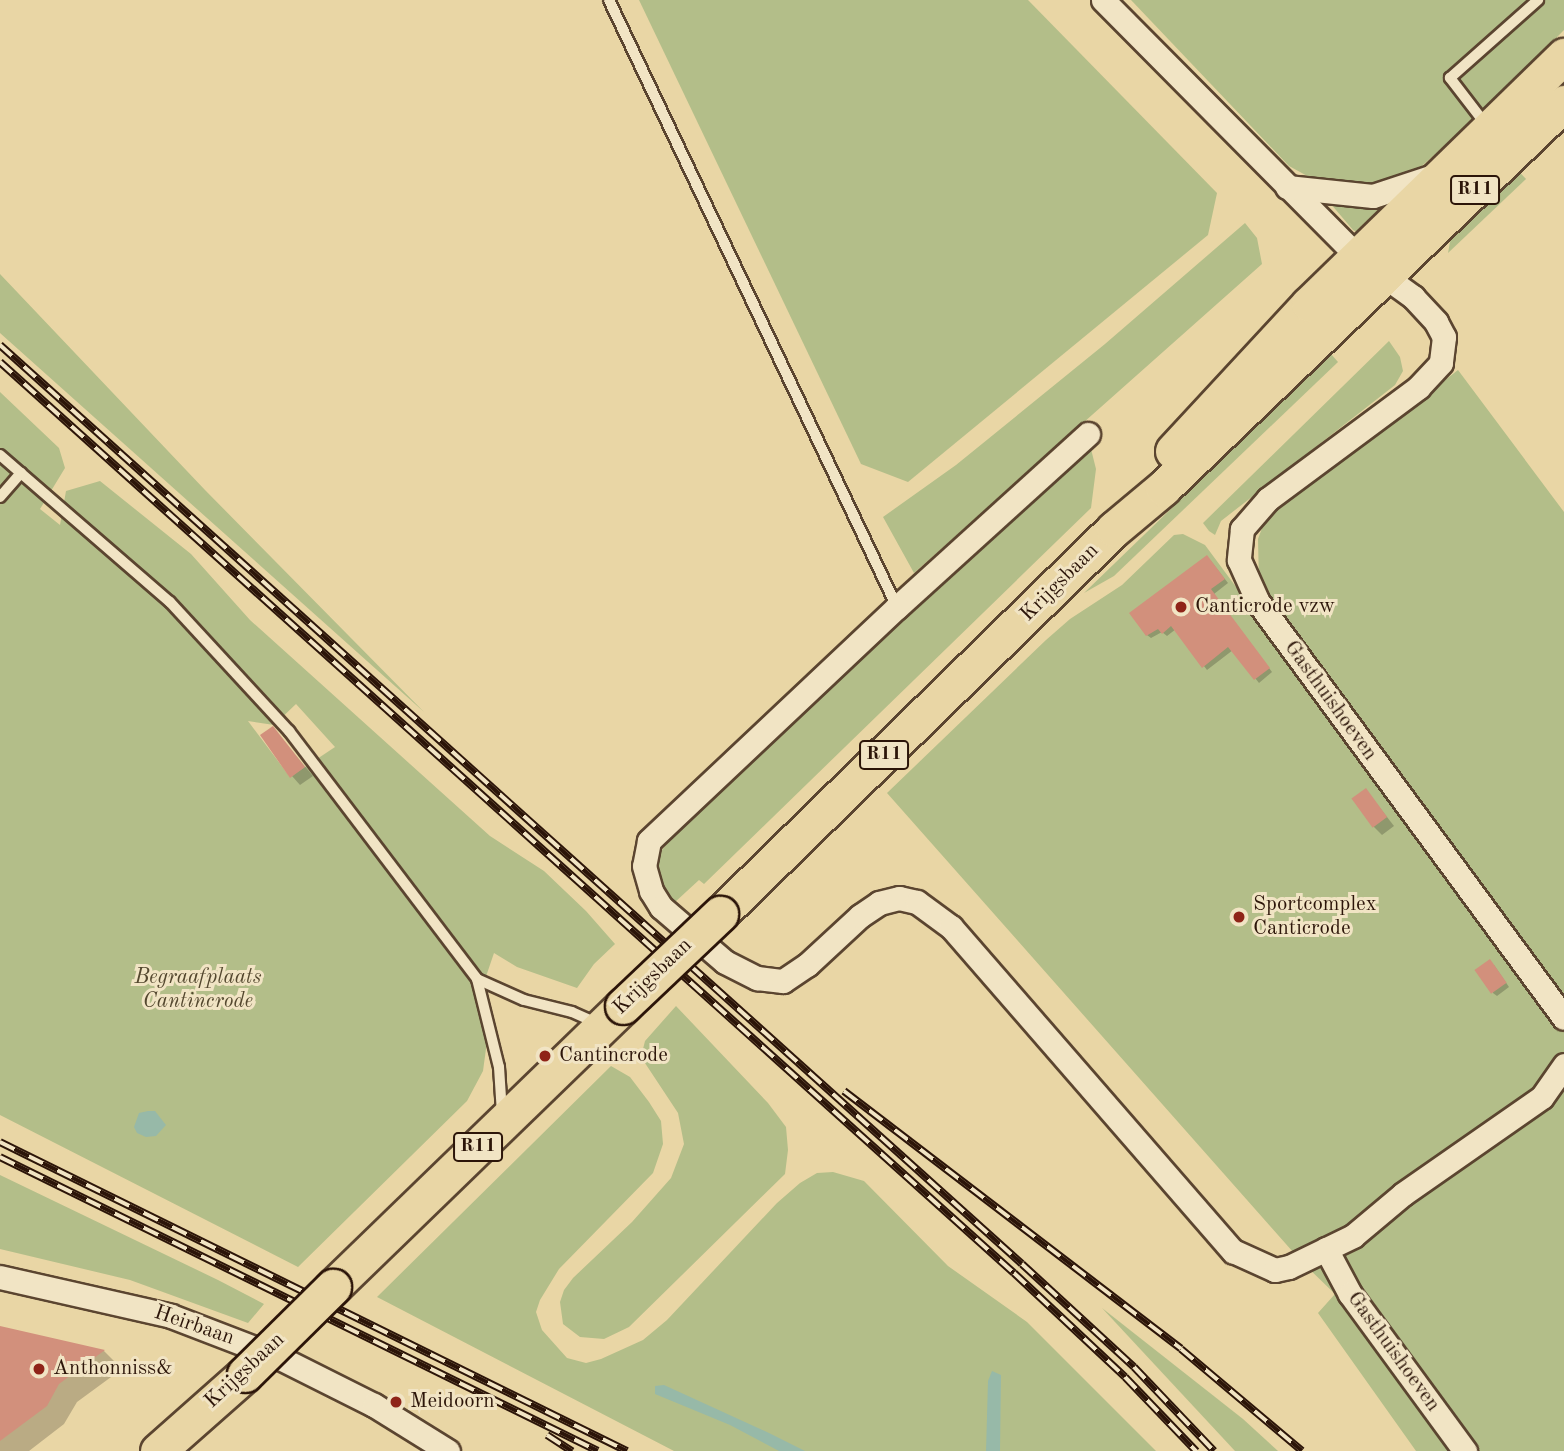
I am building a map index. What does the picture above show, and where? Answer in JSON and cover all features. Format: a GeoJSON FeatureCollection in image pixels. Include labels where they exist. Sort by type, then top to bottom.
{"type":"FeatureCollection","features":[{"type":"Feature","properties":{"kind":"main road","name":"Krijgsbaan"},"geometry":{"type":"LineString","coordinates":[[158,1451],[245,1374],[1114,529],[1163,488],[1372,267],[1449,169],[1564,55]]}},
{"type":"Feature","properties":{"kind":"main road","name":"Krijgsbaan"},"geometry":{"type":"LineString","coordinates":[[1372,267],[1564,103]]}},
{"type":"Feature","properties":{"kind":"street","name":"Gasthuishoeven"},"geometry":{"type":"LineString","coordinates":[[1103,0],[1287,187],[1372,267],[1413,297],[1436,322],[1444,337],[1441,363],[1419,387],[1268,499],[1242,529],[1239,560],[1258,602],[1564,1018]]}},
{"type":"Feature","properties":{"kind":"street"},"geometry":{"type":"LineString","coordinates":[[1287,187],[1373,196],[1411,185],[1449,169]]}},
{"type":"Feature","properties":{"kind":"street"},"geometry":{"type":"LineString","coordinates":[[1088,434],[897,607],[649,841],[644,866],[651,891],[661,907],[725,962],[757,978],[783,981],[879,903],[899,898],[917,902],[934,912],[951,927],[1233,1251],[1275,1270],[1289,1267],[1353,1236],[1403,1195],[1542,1097],[1564,1065]]}},
{"type":"Feature","properties":{"kind":"street","name":"Gasthuishoeven"},"geometry":{"type":"LineString","coordinates":[[1326,1249],[1350,1294],[1465,1451]]}},
{"type":"Feature","properties":{"kind":"street","name":"Heirbaan"},"geometry":{"type":"LineString","coordinates":[[0,1277],[170,1316],[244,1343],[374,1405],[448,1451]]}},
{"type":"Feature","properties":{"kind":"lane"},"geometry":{"type":"LineString","coordinates":[[609,0],[897,607]]}},
{"type":"Feature","properties":{"kind":"lane"},"geometry":{"type":"LineString","coordinates":[[1489,129],[1450,78],[1538,0]]}},
{"type":"Feature","properties":{"kind":"lane"},"geometry":{"type":"LineString","coordinates":[[0,455],[170,602],[289,731],[477,979],[499,1067],[503,1123]]}},
{"type":"Feature","properties":{"kind":"lane"},"geometry":{"type":"LineString","coordinates":[[0,497],[21,473]]}},
{"type":"Feature","properties":{"kind":"lane"},"geometry":{"type":"LineString","coordinates":[[477,979],[524,1000],[572,1012],[613,1015]]}},
{"type":"Feature","properties":{"kind":"green space"},"geometry":{"type":"Polygon","coordinates":[[[639,0],[1028,0],[1217,193],[1208,235],[908,482],[861,464],[639,0]]]}},
{"type":"Feature","properties":{"kind":"green space"},"geometry":{"type":"Polygon","coordinates":[[[1131,0],[1564,0],[1564,30],[1485,110],[1414,173],[1363,188],[1311,178],[1289,166],[1131,0]]]}},
{"type":"Feature","properties":{"kind":"green space"},"geometry":{"type":"Polygon","coordinates":[[[1511,163],[1526,179],[1448,253],[1452,231],[1511,163]]]}},
{"type":"Feature","properties":{"kind":"green space"},"geometry":{"type":"Polygon","coordinates":[[[1390,202],[1365,236],[1353,230],[1330,203],[1362,206],[1390,202]]]}},
{"type":"Feature","properties":{"kind":"green space"},"geometry":{"type":"Polygon","coordinates":[[[1245,223],[1257,238],[1262,264],[914,573],[883,517],[956,465],[1105,344],[1245,223]]]}},
{"type":"Feature","properties":{"kind":"green space"},"geometry":{"type":"Polygon","coordinates":[[[0,274],[205,490],[424,712],[0,333],[0,274]]]}},
{"type":"Feature","properties":{"kind":"green space"},"geometry":{"type":"Polygon","coordinates":[[[1389,341],[1400,357],[1403,371],[1395,385],[1221,521],[1215,535],[1209,531],[1203,523],[1389,341]]]}},
{"type":"Feature","properties":{"kind":"green space"},"geometry":{"type":"Polygon","coordinates":[[[1331,354],[1338,362],[1114,576],[1084,593],[1331,354]]]}},
{"type":"Feature","properties":{"kind":"green space"},"geometry":{"type":"Polygon","coordinates":[[[1458,370],[1564,512],[1564,1451],[1416,1451],[1318,1313],[1335,1294],[1301,1261],[887,793],[1046,640],[1070,619],[1122,585],[1174,535],[1183,534],[1205,545],[1242,595],[1259,584],[1258,539],[1265,520],[1458,370]]]}},
{"type":"Feature","properties":{"kind":"green space","name":"Begraafplaats Cantincrode"},"geometry":{"type":"Polygon","coordinates":[[[0,392],[59,448],[65,468],[40,509],[60,525],[66,491],[100,481],[191,554],[250,620],[490,836],[544,871],[586,911],[615,944],[594,964],[577,988],[517,967],[494,953],[479,997],[488,1034],[483,1071],[467,1101],[298,1267],[0,1115],[0,392]],[[296,704],[274,725],[248,721],[290,777],[335,747],[296,704]]]}},
{"type":"Feature","properties":{"kind":"green space"},"geometry":{"type":"Polygon","coordinates":[[[1091,449],[1096,469],[1091,508],[704,884],[699,880],[674,903],[662,893],[657,864],[661,851],[671,839],[846,667],[1027,501],[1091,449]]]}},
{"type":"Feature","properties":{"kind":"green space"},"geometry":{"type":"Polygon","coordinates":[[[676,1006],[768,1103],[786,1127],[788,1150],[785,1174],[629,1327],[604,1339],[580,1337],[563,1324],[560,1302],[564,1290],[573,1278],[632,1222],[671,1178],[684,1144],[678,1113],[641,1057],[645,1041],[676,1006]]]}},
{"type":"Feature","properties":{"kind":"green space"},"geometry":{"type":"Polygon","coordinates":[[[611,1066],[630,1077],[649,1102],[661,1121],[663,1144],[653,1173],[559,1269],[540,1300],[536,1312],[542,1330],[567,1358],[586,1363],[643,1340],[667,1320],[777,1203],[800,1183],[817,1173],[833,1172],[864,1181],[948,1266],[1027,1322],[1156,1451],[674,1451],[377,1297],[611,1066]]]}},
{"type":"Feature","properties":{"kind":"green space"},"geometry":{"type":"Polygon","coordinates":[[[0,1175],[264,1304],[248,1323],[130,1280],[0,1249],[0,1175]]]}},
{"type":"Feature","properties":{"kind":"green space"},"geometry":{"type":"Polygon","coordinates":[[[1102,1308],[1243,1419],[1278,1451],[1235,1451],[1102,1308]]]}},
{"type":"Feature","properties":{"kind":"shaded area"},"geometry":{"type":"Polygon","coordinates":[[[155,1111],[166,1125],[156,1136],[146,1137],[137,1133],[134,1127],[139,1113],[155,1111]]]}},
{"type":"Feature","properties":{"kind":"shaded area"},"geometry":{"type":"Polygon","coordinates":[[[992,1371],[1001,1375],[1000,1451],[986,1451],[988,1381],[992,1371]]]}},
{"type":"Feature","properties":{"kind":"shaded area"},"geometry":{"type":"Polygon","coordinates":[[[664,1385],[805,1451],[779,1451],[730,1425],[655,1394],[655,1386],[664,1385]]]}},
{"type":"Feature","properties":{"kind":"building","name":"Canticrode vzw"},"geometry":{"type":"Polygon","coordinates":[[[1207,555],[1225,579],[1211,589],[1270,668],[1254,680],[1228,647],[1202,668],[1171,626],[1162,634],[1158,629],[1146,636],[1129,613],[1207,555]]]}},
{"type":"Feature","properties":{"kind":"building"},"geometry":{"type":"Polygon","coordinates":[[[273,726],[305,767],[290,778],[260,735],[273,726]]]}},
{"type":"Feature","properties":{"kind":"building"},"geometry":{"type":"Polygon","coordinates":[[[1366,788],[1387,817],[1373,828],[1351,799],[1366,788]]]}},
{"type":"Feature","properties":{"kind":"building"},"geometry":{"type":"Polygon","coordinates":[[[1490,959],[1507,983],[1491,994],[1474,970],[1490,959]]]}},
{"type":"Feature","properties":{"kind":"building","name":"Anthonniss&"},"geometry":{"type":"Polygon","coordinates":[[[0,1326],[105,1350],[59,1384],[47,1406],[0,1441],[0,1326]]]}},
{"type":"Feature","properties":{"kind":"railway"},"geometry":{"type":"LineString","coordinates":[[0,345],[1022,1264],[1134,1367],[1214,1451]]}},
{"type":"Feature","properties":{"kind":"railway"},"geometry":{"type":"LineString","coordinates":[[0,362],[1014,1273],[1125,1377],[1196,1451]]}},
{"type":"Feature","properties":{"kind":"railway"},"geometry":{"type":"LineString","coordinates":[[844,1091],[1181,1349],[1302,1451]]}},
{"type":"Feature","properties":{"kind":"railway"},"geometry":{"type":"LineString","coordinates":[[0,1142],[627,1451]]}},
{"type":"Feature","properties":{"kind":"railway"},"geometry":{"type":"LineString","coordinates":[[0,1157],[598,1451]]}},
{"type":"Feature","properties":{"kind":"railway"},"geometry":{"type":"LineString","coordinates":[[547,1435],[572,1451]]}},
{"type":"Feature","properties":{"kind":"place","name":"Canticrode vzw"},"geometry":{"type":"Point","coordinates":[1181,607]}},
{"type":"Feature","properties":{"kind":"place","name":"Sportcomplex Canticrode"},"geometry":{"type":"Point","coordinates":[1239,917]}},
{"type":"Feature","properties":{"kind":"place","name":"Cantincrode"},"geometry":{"type":"Point","coordinates":[545,1056]}},
{"type":"Feature","properties":{"kind":"place","name":"Anthonniss&"},"geometry":{"type":"Point","coordinates":[39,1369]}},
{"type":"Feature","properties":{"kind":"place","name":"Meidoorn"},"geometry":{"type":"Point","coordinates":[396,1402]}}]}
